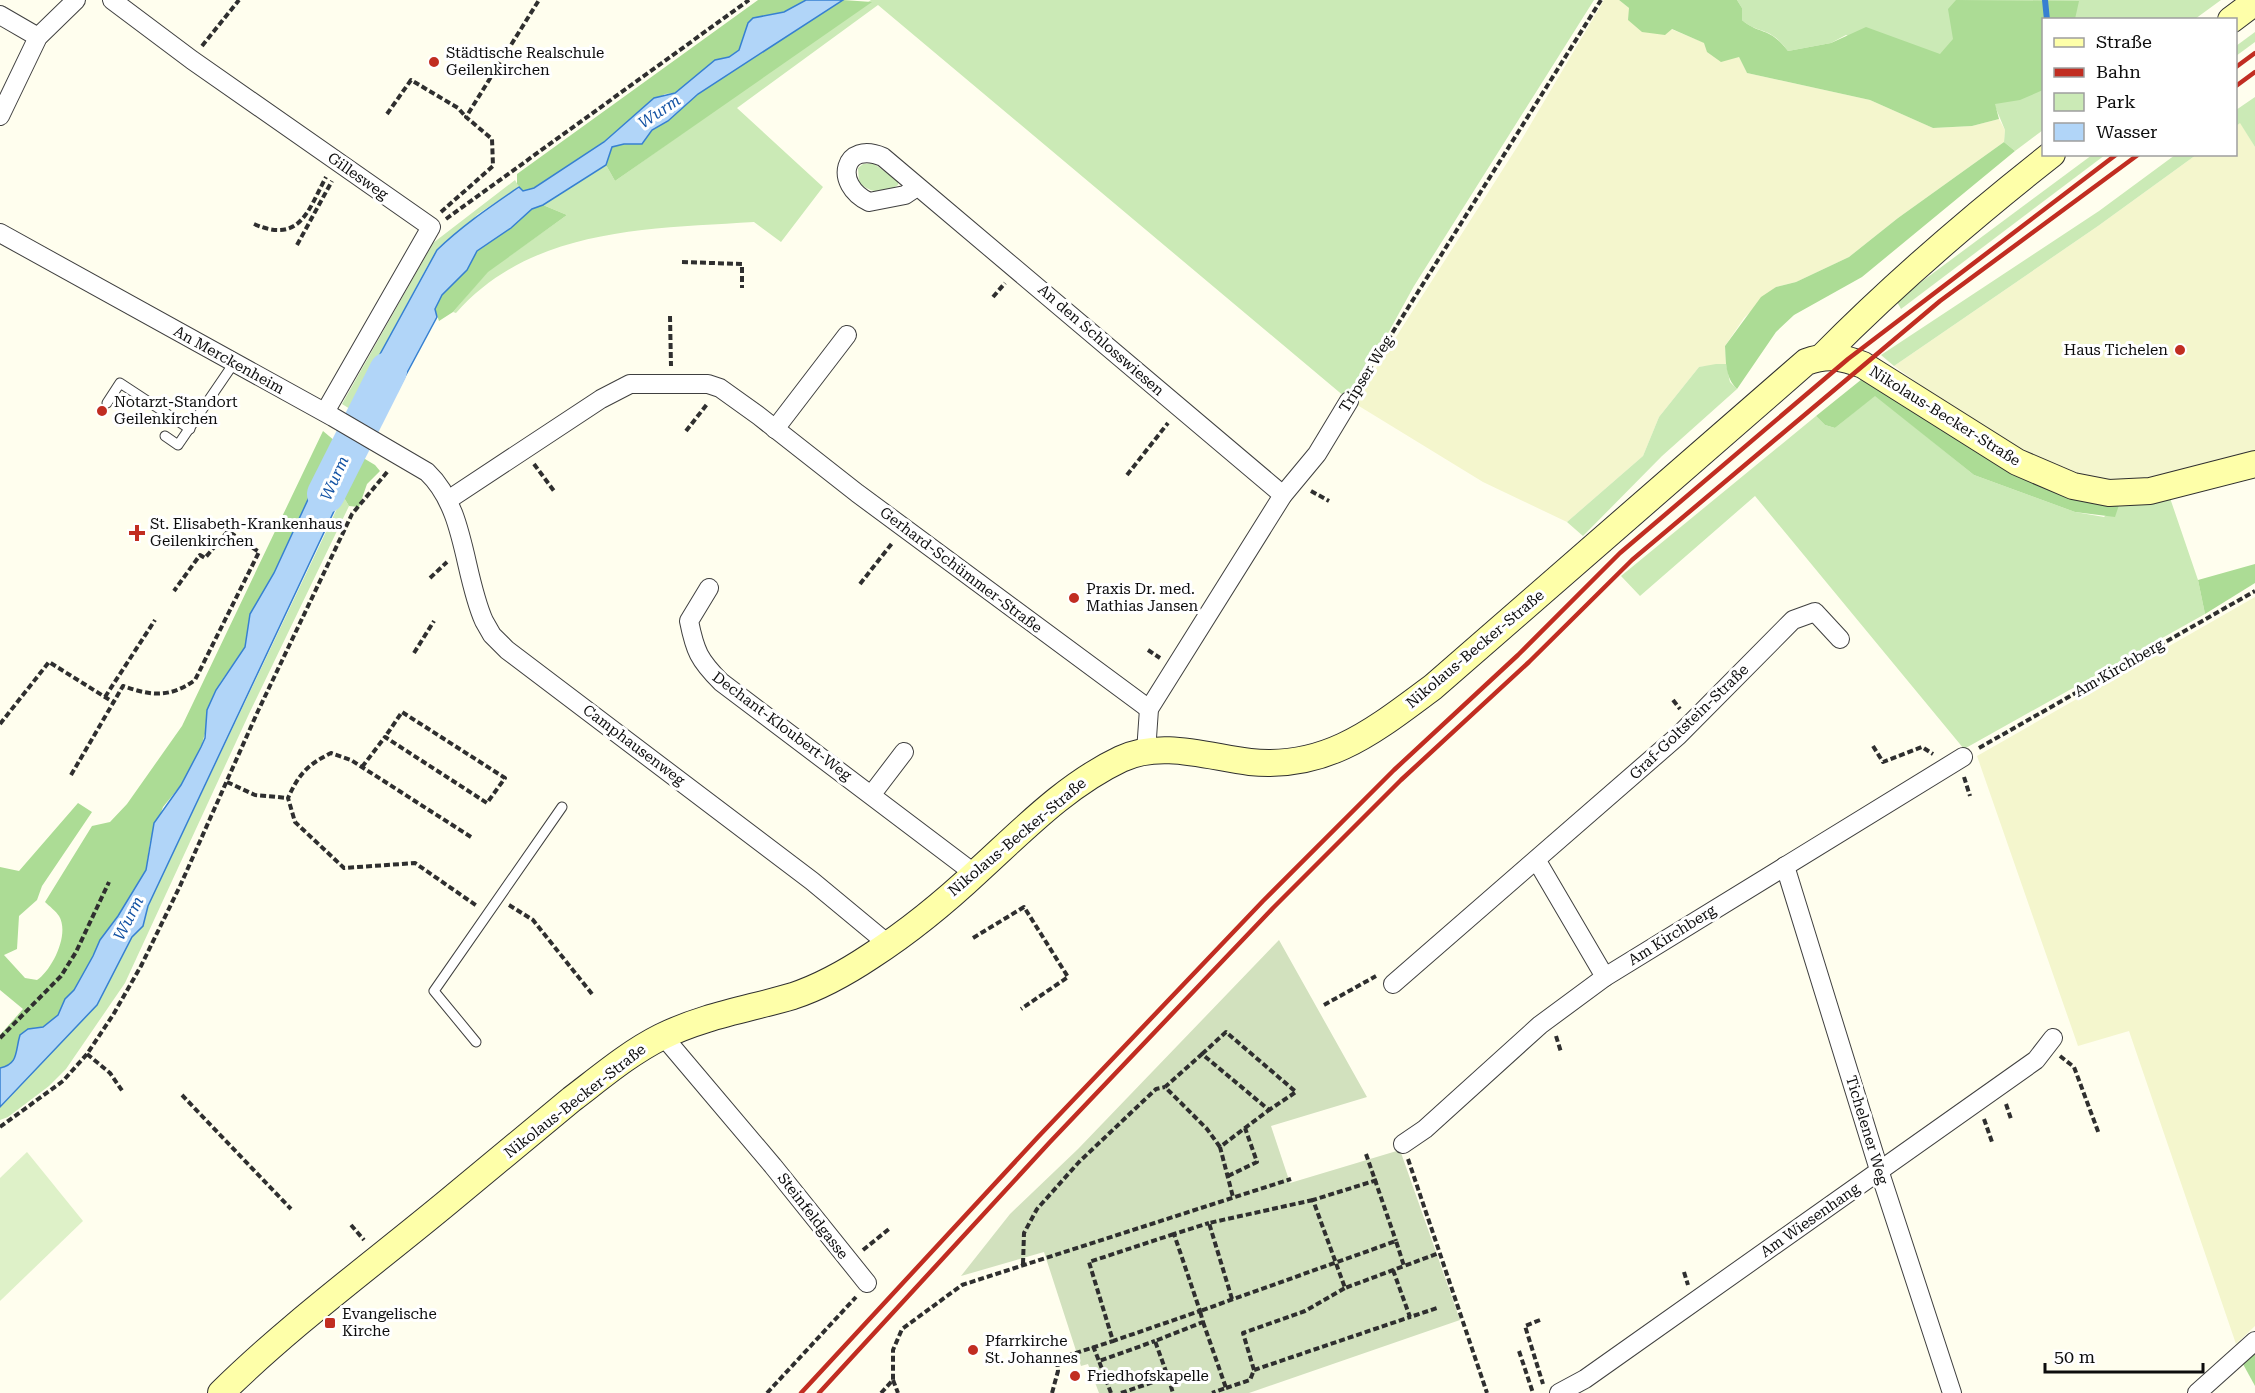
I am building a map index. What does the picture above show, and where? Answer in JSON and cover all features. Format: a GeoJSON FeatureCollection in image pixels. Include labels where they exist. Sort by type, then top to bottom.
{"type":"FeatureCollection","features":[{"type":"Feature","properties":{"kind":"main road"},"geometry":{"type":"LineString","coordinates":[[2234,18],[2255,2]]}},
{"type":"Feature","properties":{"kind":"main road"},"geometry":{"type":"LineString","coordinates":[[1823,356],[1856,322],[1992,202],[2050,156]]}},
{"type":"Feature","properties":{"kind":"main road","name":"Nikolaus-Becker-Straße"},"geometry":{"type":"LineString","coordinates":[[221,1393],[537,1128],[630,1054],[698,1021],[797,995],[832,979],[888,944],[975,874],[1039,814],[1092,773],[1126,756],[1146,752],[1200,754],[1252,762],[1283,762],[1314,757],[1370,734],[1433,687],[1806,362],[1823,356],[1837,356],[1863,365],[2017,462],[2073,486],[2109,493],[2150,491],[2255,464]]}},
{"type":"Feature","properties":{"kind":"street"},"geometry":{"type":"LineString","coordinates":[[0,116],[39,38],[76,0]]}},
{"type":"Feature","properties":{"kind":"street","name":"Gillesweg"},"geometry":{"type":"LineString","coordinates":[[112,0],[192,60],[431,227],[329,414]]}},
{"type":"Feature","properties":{"kind":"street"},"geometry":{"type":"LineString","coordinates":[[0,15],[39,38]]}},
{"type":"Feature","properties":{"kind":"street","name":"An den Schlosswiesen"},"geometry":{"type":"LineString","coordinates":[[917,187],[1283,495]]}},
{"type":"Feature","properties":{"kind":"street","name":"An Merckenheim"},"geometry":{"type":"LineString","coordinates":[[0,233],[375,441],[427,472],[437,482],[448,500]]}},
{"type":"Feature","properties":{"kind":"street"},"geometry":{"type":"LineString","coordinates":[[775,429],[847,335]]}},
{"type":"Feature","properties":{"kind":"street","name":"Gerhard-Schümmer-Straße"},"geometry":{"type":"LineString","coordinates":[[448,500],[601,399],[630,384],[708,384],[720,388],[1149,709]]}},
{"type":"Feature","properties":{"kind":"street","name":"Tripser Weg"},"geometry":{"type":"LineString","coordinates":[[1146,752],[1149,709],[1283,495],[1317,453],[1349,400]]}},
{"type":"Feature","properties":{"kind":"street","name":"Camphausenweg"},"geometry":{"type":"LineString","coordinates":[[448,500],[477,606],[492,635],[507,650],[816,884],[888,944]]}},
{"type":"Feature","properties":{"kind":"street","name":"Dechant-Kloubert-Weg"},"geometry":{"type":"LineString","coordinates":[[710,588],[689,621],[696,653],[704,665],[721,682],[975,874]]}},
{"type":"Feature","properties":{"kind":"street","name":"Graf-Goltstein-Straße"},"geometry":{"type":"LineString","coordinates":[[1386,979],[1537,861],[1678,736],[1793,620],[1815,612],[1840,639]]}},
{"type":"Feature","properties":{"kind":"street"},"geometry":{"type":"LineString","coordinates":[[872,794],[904,752]]}},
{"type":"Feature","properties":{"kind":"street","name":"Am Kirchberg"},"geometry":{"type":"LineString","coordinates":[[1403,1144],[1425,1129],[1540,1025],[1605,977],[1963,757]]}},
{"type":"Feature","properties":{"kind":"street"},"geometry":{"type":"LineString","coordinates":[[1537,861],[1605,977]]}},
{"type":"Feature","properties":{"kind":"street","name":"Tichelener Weg"},"geometry":{"type":"LineString","coordinates":[[1785,866],[1880,1173],[1952,1393]]}},
{"type":"Feature","properties":{"kind":"street","name":"Steinfeldgasse"},"geometry":{"type":"LineString","coordinates":[[663,1036],[767,1159],[867,1283]]}},
{"type":"Feature","properties":{"kind":"street","name":"Am Wiesenhang"},"geometry":{"type":"LineString","coordinates":[[1559,1393],[1585,1379],[1880,1173],[2036,1060],[2049,1042]]}},
{"type":"Feature","properties":{"kind":"street"},"geometry":{"type":"LineString","coordinates":[[2198,1393],[2255,1341]]}},
{"type":"Feature","properties":{"kind":"lane"},"geometry":{"type":"LineString","coordinates":[[165,436],[178,445],[234,363]]}},
{"type":"Feature","properties":{"kind":"lane"},"geometry":{"type":"LineString","coordinates":[[107,403],[120,383],[190,429]]}},
{"type":"Feature","properties":{"kind":"lane"},"geometry":{"type":"LineString","coordinates":[[476,1042],[434,991],[561,807]]}},
{"type":"Feature","properties":{"kind":"path"},"geometry":{"type":"LineString","coordinates":[[192,60],[239,0]]}},
{"type":"Feature","properties":{"kind":"path"},"geometry":{"type":"LineString","coordinates":[[466,117],[539,0]]}},
{"type":"Feature","properties":{"kind":"path"},"geometry":{"type":"LineString","coordinates":[[387,114],[411,80],[458,108],[492,139],[493,166],[440,214],[441,221],[493,187],[750,0]]}},
{"type":"Feature","properties":{"kind":"path","name":"Tripser Weg"},"geometry":{"type":"LineString","coordinates":[[1349,400],[1601,0]]}},
{"type":"Feature","properties":{"kind":"path"},"geometry":{"type":"LineString","coordinates":[[254,224],[271,231],[291,228],[302,222],[338,163]]}},
{"type":"Feature","properties":{"kind":"path"},"geometry":{"type":"LineString","coordinates":[[297,245],[338,163]]}},
{"type":"Feature","properties":{"kind":"path"},"geometry":{"type":"LineString","coordinates":[[682,262],[742,264],[742,288]]}},
{"type":"Feature","properties":{"kind":"path"},"geometry":{"type":"LineString","coordinates":[[670,316],[672,383]]}},
{"type":"Feature","properties":{"kind":"path"},"geometry":{"type":"LineString","coordinates":[[686,431],[720,388]]}},
{"type":"Feature","properties":{"kind":"path"},"geometry":{"type":"LineString","coordinates":[[1127,475],[1180,408]]}},
{"type":"Feature","properties":{"kind":"path"},"geometry":{"type":"LineString","coordinates":[[525,451],[554,490]]}},
{"type":"Feature","properties":{"kind":"path"},"geometry":{"type":"LineString","coordinates":[[0,1127],[63,1081],[87,1054],[113,1015],[141,966],[352,514],[400,457]]}},
{"type":"Feature","properties":{"kind":"path"},"geometry":{"type":"LineString","coordinates":[[860,584],[905,527]]}},
{"type":"Feature","properties":{"kind":"path"},"geometry":{"type":"LineString","coordinates":[[71,775],[123,686],[149,695],[183,689],[195,680],[259,552],[228,531],[205,558],[200,555],[174,591]]}},
{"type":"Feature","properties":{"kind":"path","name":"Am Kirchberg"},"geometry":{"type":"LineString","coordinates":[[1982,746],[2255,591]]}},
{"type":"Feature","properties":{"kind":"path"},"geometry":{"type":"LineString","coordinates":[[105,697],[154,620]]}},
{"type":"Feature","properties":{"kind":"path"},"geometry":{"type":"LineString","coordinates":[[414,653],[434,621]]}},
{"type":"Feature","properties":{"kind":"path"},"geometry":{"type":"LineString","coordinates":[[0,724],[50,662],[113,702]]}},
{"type":"Feature","properties":{"kind":"path"},"geometry":{"type":"LineString","coordinates":[[362,767],[402,712],[505,778],[487,803],[385,737]]}},
{"type":"Feature","properties":{"kind":"path"},"geometry":{"type":"LineString","coordinates":[[1873,746],[1883,762],[1922,747],[1928,748]]}},
{"type":"Feature","properties":{"kind":"path"},"geometry":{"type":"LineString","coordinates":[[471,837],[362,767],[332,753],[316,761],[298,776],[288,798],[295,822],[344,868],[415,863],[488,914]]}},
{"type":"Feature","properties":{"kind":"path"},"geometry":{"type":"LineString","coordinates":[[227,782],[255,795],[288,798]]}},
{"type":"Feature","properties":{"kind":"path"},"geometry":{"type":"LineString","coordinates":[[0,1038],[61,976],[76,952],[109,882]]}},
{"type":"Feature","properties":{"kind":"path"},"geometry":{"type":"LineString","coordinates":[[498,898],[533,920],[592,994]]}},
{"type":"Feature","properties":{"kind":"path"},"geometry":{"type":"LineString","coordinates":[[973,938],[1024,907],[1068,977],[1021,1010]]}},
{"type":"Feature","properties":{"kind":"path"},"geometry":{"type":"LineString","coordinates":[[1324,1005],[1386,979]]}},
{"type":"Feature","properties":{"kind":"path"},"geometry":{"type":"LineString","coordinates":[[1023,1264],[1024,1233],[1037,1209],[1079,1162],[1156,1089],[1165,1087],[1226,1032],[1296,1092],[1220,1147]]}},
{"type":"Feature","properties":{"kind":"path"},"geometry":{"type":"LineString","coordinates":[[2049,1042],[2074,1067],[2099,1134]]}},
{"type":"Feature","properties":{"kind":"path"},"geometry":{"type":"LineString","coordinates":[[87,1054],[110,1073],[123,1092]]}},
{"type":"Feature","properties":{"kind":"path"},"geometry":{"type":"LineString","coordinates":[[1202,1054],[1269,1110]]}},
{"type":"Feature","properties":{"kind":"path"},"geometry":{"type":"LineString","coordinates":[[1165,1087],[1207,1129],[1220,1147],[1233,1197]]}},
{"type":"Feature","properties":{"kind":"path"},"geometry":{"type":"LineString","coordinates":[[182,1095],[291,1209]]}},
{"type":"Feature","properties":{"kind":"path"},"geometry":{"type":"LineString","coordinates":[[1228,1176],[1257,1162],[1245,1128]]}},
{"type":"Feature","properties":{"kind":"path"},"geometry":{"type":"LineString","coordinates":[[1403,1144],[1487,1393]]}},
{"type":"Feature","properties":{"kind":"path"},"geometry":{"type":"LineString","coordinates":[[1366,1154],[1377,1180],[1404,1266]]}},
{"type":"Feature","properties":{"kind":"path"},"geometry":{"type":"LineString","coordinates":[[898,1393],[893,1380],[894,1350],[902,1329],[962,1285],[1291,1179]]}},
{"type":"Feature","properties":{"kind":"path"},"geometry":{"type":"LineString","coordinates":[[1113,1341],[1089,1262],[1209,1223],[1313,1200],[1377,1180]]}},
{"type":"Feature","properties":{"kind":"path"},"geometry":{"type":"LineString","coordinates":[[1313,1200],[1345,1288]]}},
{"type":"Feature","properties":{"kind":"path"},"geometry":{"type":"LineString","coordinates":[[1209,1223],[1232,1299]]}},
{"type":"Feature","properties":{"kind":"path"},"geometry":{"type":"LineString","coordinates":[[848,1262],[889,1229]]}},
{"type":"Feature","properties":{"kind":"path"},"geometry":{"type":"LineString","coordinates":[[1174,1234],[1226,1388]]}},
{"type":"Feature","properties":{"kind":"path"},"geometry":{"type":"LineString","coordinates":[[1052,1393],[1058,1371],[1057,1359],[1396,1241]]}},
{"type":"Feature","properties":{"kind":"path"},"geometry":{"type":"LineString","coordinates":[[1212,1393],[1250,1380],[1254,1370],[1243,1333],[1305,1311],[1345,1288],[1439,1253]]}},
{"type":"Feature","properties":{"kind":"path"},"geometry":{"type":"LineString","coordinates":[[1393,1270],[1410,1317]]}},
{"type":"Feature","properties":{"kind":"path"},"geometry":{"type":"LineString","coordinates":[[767,1393],[867,1283]]}},
{"type":"Feature","properties":{"kind":"path"},"geometry":{"type":"LineString","coordinates":[[1254,1370],[1437,1308]]}},
{"type":"Feature","properties":{"kind":"path"},"geometry":{"type":"LineString","coordinates":[[1540,1320],[1525,1326],[1546,1393]]}},
{"type":"Feature","properties":{"kind":"path"},"geometry":{"type":"LineString","coordinates":[[1099,1360],[1203,1322]]}},
{"type":"Feature","properties":{"kind":"path"},"geometry":{"type":"LineString","coordinates":[[1155,1341],[1173,1393]]}},
{"type":"Feature","properties":{"kind":"path"},"geometry":{"type":"LineString","coordinates":[[1093,1346],[1111,1393]]}},
{"type":"Feature","properties":{"kind":"path"},"geometry":{"type":"LineString","coordinates":[[1519,1351],[1533,1393]]}},
{"type":"Feature","properties":{"kind":"path"},"geometry":{"type":"LineString","coordinates":[[1121,1393],[1168,1377]]}},
{"type":"Feature","properties":{"kind":"path"},"geometry":{"type":"LineString","coordinates":[[881,1393],[893,1380]]}},
{"type":"Feature","properties":{"kind":"green space"},"geometry":{"type":"Polygon","coordinates":[[[758,0],[806,0],[784,12],[753,18],[748,23],[739,50],[729,57],[715,60],[675,93],[665,94],[645,106],[604,142],[534,188],[523,191],[517,184],[517,174],[758,0]]]}},
{"type":"Feature","properties":{"kind":"green space"},"geometry":{"type":"Polygon","coordinates":[[[843,0],[872,2],[615,181],[606,165],[612,147],[642,144],[652,130],[668,121],[698,94],[843,0]]]}},
{"type":"Feature","properties":{"kind":"green space"},"geometry":{"type":"Polygon","coordinates":[[[871,0],[1594,0],[1414,286],[1365,375],[1345,397],[878,5],[737,108],[823,187],[781,242],[754,222],[633,231],[594,238],[556,248],[520,263],[486,285],[456,313],[453,312],[487,272],[567,215],[543,205],[606,165],[615,181],[871,0]]]}},
{"type":"Feature","properties":{"kind":"green space"},"geometry":{"type":"Polygon","coordinates":[[[1604,0],[1619,0],[1629,8],[1671,29],[1739,57],[1747,73],[1870,100],[1933,128],[1972,126],[1999,119],[2005,130],[2004,142],[1898,218],[1849,257],[1796,282],[1776,287],[1744,318],[1725,346],[1726,364],[1699,367],[1659,417],[1643,456],[1567,522],[1483,482],[1354,403],[1519,144],[1604,0]]]}},
{"type":"Feature","properties":{"kind":"green space"},"geometry":{"type":"Polygon","coordinates":[[[1619,0],[1737,0],[1742,8],[1742,20],[1770,34],[1788,51],[1831,43],[1866,27],[1940,54],[1953,39],[1948,9],[1956,0],[2079,1],[2075,18],[2042,18],[2042,90],[2020,100],[1995,104],[1999,119],[1972,126],[1933,128],[1870,100],[1747,73],[1739,57],[1721,62],[1707,52],[1704,43],[1672,29],[1665,35],[1642,32],[1628,20],[1629,8],[1619,0]]]}},
{"type":"Feature","properties":{"kind":"green space"},"geometry":{"type":"Polygon","coordinates":[[[1737,0],[2221,0],[2196,18],[2042,18],[2042,131],[2015,151],[2004,142],[2005,130],[1994,104],[1846,35],[1831,43],[1788,51],[1775,37],[1742,20],[1742,8],[1737,0]]]}},
{"type":"Feature","properties":{"kind":"green space"},"geometry":{"type":"Polygon","coordinates":[[[2255,32],[2255,42],[2237,55],[2237,45],[2255,32]]]}},
{"type":"Feature","properties":{"kind":"green space"},"geometry":{"type":"Polygon","coordinates":[[[2255,97],[2255,147],[2240,123],[2237,125],[2237,109],[2255,97]]]}},
{"type":"Feature","properties":{"kind":"green space"},"geometry":{"type":"Polygon","coordinates":[[[2240,122],[2255,147],[2255,455],[2126,485],[2074,474],[2039,460],[1951,407],[1894,366],[2098,226],[2195,156],[2237,156],[2237,125],[2240,122]]]}},
{"type":"Feature","properties":{"kind":"green space"},"geometry":{"type":"Polygon","coordinates":[[[2004,142],[2015,151],[1862,277],[1794,315],[1776,332],[1737,389],[1728,374],[1725,346],[1761,297],[1776,287],[1796,282],[1849,257],[1898,218],[2004,142]]]}},
{"type":"Feature","properties":{"kind":"green space"},"geometry":{"type":"Polygon","coordinates":[[[2091,156],[2104,156],[1901,309],[1897,302],[2091,156]]]}},
{"type":"Feature","properties":{"kind":"green space"},"geometry":{"type":"Polygon","coordinates":[[[2174,156],[2195,156],[2098,226],[1894,366],[1881,355],[2099,211],[2174,156]]]}},
{"type":"Feature","properties":{"kind":"green space"},"geometry":{"type":"Polygon","coordinates":[[[873,163],[898,181],[898,185],[883,191],[873,191],[863,186],[859,182],[858,168],[863,164],[873,163]]]}},
{"type":"Feature","properties":{"kind":"green space"},"geometry":{"type":"Polygon","coordinates":[[[515,180],[519,187],[478,214],[428,265],[350,409],[342,404],[433,243],[515,180]]]}},
{"type":"Feature","properties":{"kind":"green space"},"geometry":{"type":"Polygon","coordinates":[[[543,205],[567,215],[488,272],[453,312],[439,321],[435,309],[442,295],[467,270],[477,251],[511,228],[532,209],[543,205]]]}},
{"type":"Feature","properties":{"kind":"green space"},"geometry":{"type":"Polygon","coordinates":[[[1726,364],[1730,382],[1737,389],[1662,456],[1583,536],[1567,522],[1643,456],[1659,417],[1699,367],[1726,364]]]}},
{"type":"Feature","properties":{"kind":"green space"},"geometry":{"type":"Polygon","coordinates":[[[1862,379],[2015,475],[2047,487],[2120,502],[2115,517],[2075,512],[1974,475],[1875,396],[1835,428],[1825,425],[1816,416],[1862,379]]]}},
{"type":"Feature","properties":{"kind":"green space"},"geometry":{"type":"Polygon","coordinates":[[[1875,395],[1974,475],[2075,512],[2104,517],[2120,502],[2170,498],[2198,580],[2205,614],[1964,749],[1755,496],[1640,596],[1621,576],[1816,416],[1825,425],[1835,428],[1875,395]]]}},
{"type":"Feature","properties":{"kind":"green space"},"geometry":{"type":"Polygon","coordinates":[[[323,431],[335,441],[274,573],[250,614],[245,647],[220,683],[201,747],[181,785],[163,807],[150,842],[146,870],[118,916],[100,940],[58,1015],[43,1027],[33,1028],[16,1058],[0,1068],[0,1035],[23,1009],[0,990],[0,867],[19,871],[78,803],[92,812],[42,886],[37,900],[19,916],[17,949],[4,955],[25,978],[37,980],[48,968],[61,942],[62,924],[59,916],[45,902],[92,826],[110,822],[127,804],[182,726],[323,431]]]}},
{"type":"Feature","properties":{"kind":"green space"},"geometry":{"type":"Polygon","coordinates":[[[360,456],[380,471],[367,484],[359,507],[349,506],[343,496],[360,456]]]}},
{"type":"Feature","properties":{"kind":"green space"},"geometry":{"type":"Polygon","coordinates":[[[343,496],[349,506],[248,716],[125,983],[66,1069],[49,1086],[8,1117],[0,1120],[0,1107],[97,1005],[132,937],[143,926],[148,906],[343,496]]]}},
{"type":"Feature","properties":{"kind":"green space"},"geometry":{"type":"Polygon","coordinates":[[[2255,564],[2255,583],[2205,614],[2198,580],[2255,564]]]}},
{"type":"Feature","properties":{"kind":"green space"},"geometry":{"type":"Polygon","coordinates":[[[2255,597],[2255,1326],[2236,1344],[2129,1031],[2078,1046],[1977,756],[2255,597]]]}},
{"type":"Feature","properties":{"kind":"green space"},"geometry":{"type":"Polygon","coordinates":[[[1279,940],[1367,1097],[1271,1126],[1290,1183],[1400,1150],[1460,1320],[1249,1393],[1099,1393],[1088,1364],[1081,1366],[1044,1252],[961,1276],[1010,1214],[1078,1149],[1279,940]]]}},
{"type":"Feature","properties":{"kind":"green space"},"geometry":{"type":"Polygon","coordinates":[[[27,1152],[83,1221],[0,1301],[0,1178],[27,1152]]]}},
{"type":"Feature","properties":{"kind":"green space"},"geometry":{"type":"Polygon","coordinates":[[[2255,1353],[2255,1386],[2243,1364],[2255,1353]]]}},
{"type":"Feature","properties":{"kind":"water"},"geometry":{"type":"Polygon","coordinates":[[[806,0],[843,0],[698,94],[668,121],[652,130],[642,144],[612,147],[606,165],[543,205],[532,209],[511,228],[477,251],[467,270],[442,295],[435,309],[437,317],[378,427],[350,409],[437,250],[447,241],[519,187],[523,191],[534,188],[604,142],[654,98],[675,93],[715,60],[729,57],[739,50],[748,23],[753,18],[784,12],[806,0]]]}},
{"type":"Feature","properties":{"kind":"water"},"geometry":{"type":"Polygon","coordinates":[[[335,441],[360,456],[148,906],[143,926],[132,937],[97,1005],[0,1107],[0,1068],[13,1060],[20,1035],[28,1029],[43,1027],[58,1015],[100,940],[118,916],[146,870],[154,823],[181,785],[201,747],[205,738],[207,710],[216,690],[245,647],[250,614],[274,573],[335,441]]]}},
{"type":"Feature","properties":{"kind":"waterway"},"geometry":{"type":"LineString","coordinates":[[2045,0],[2047,18]]}},
{"type":"Feature","properties":{"kind":"waterway","name":"Wurm"},"geometry":{"type":"LineString","coordinates":[[326,494],[388,371]]}},
{"type":"Feature","properties":{"kind":"railway"},"geometry":{"type":"LineString","coordinates":[[2237,66],[2255,53]]}},
{"type":"Feature","properties":{"kind":"railway"},"geometry":{"type":"LineString","coordinates":[[2237,85],[2255,72]]}},
{"type":"Feature","properties":{"kind":"railway"},"geometry":{"type":"LineString","coordinates":[[801,1393],[1038,1137],[1263,901],[1394,770],[1518,655],[1620,553],[1848,359],[2114,156]]}},
{"type":"Feature","properties":{"kind":"railway"},"geometry":{"type":"LineString","coordinates":[[819,1393],[1050,1142],[1273,908],[1401,780],[1529,662],[1632,560],[1940,301],[2136,156]]}},
{"type":"Feature","properties":{"kind":"place","name":"Städtische Realschule Geilenkirchen"},"geometry":{"type":"Point","coordinates":[434,62]}},
{"type":"Feature","properties":{"kind":"place","name":"Haus Tichelen"},"geometry":{"type":"Point","coordinates":[2180,350]}},
{"type":"Feature","properties":{"kind":"place","name":"Notarzt-Standort Geilenkirchen"},"geometry":{"type":"Point","coordinates":[102,411]}},
{"type":"Feature","properties":{"kind":"place","name":"St. Elisabeth-Krankenhaus Geilenkirchen"},"geometry":{"type":"Point","coordinates":[137,533]}},
{"type":"Feature","properties":{"kind":"place","name":"Praxis Dr. med. Mathias Jansen"},"geometry":{"type":"Point","coordinates":[1074,598]}},
{"type":"Feature","properties":{"kind":"place","name":"Evangelische Kirche"},"geometry":{"type":"Point","coordinates":[330,1323]}},
{"type":"Feature","properties":{"kind":"place","name":"Pfarrkirche St. Johannes"},"geometry":{"type":"Point","coordinates":[973,1350]}},
{"type":"Feature","properties":{"kind":"place","name":"Friedhofskapelle"},"geometry":{"type":"Point","coordinates":[1075,1376]}}]}
